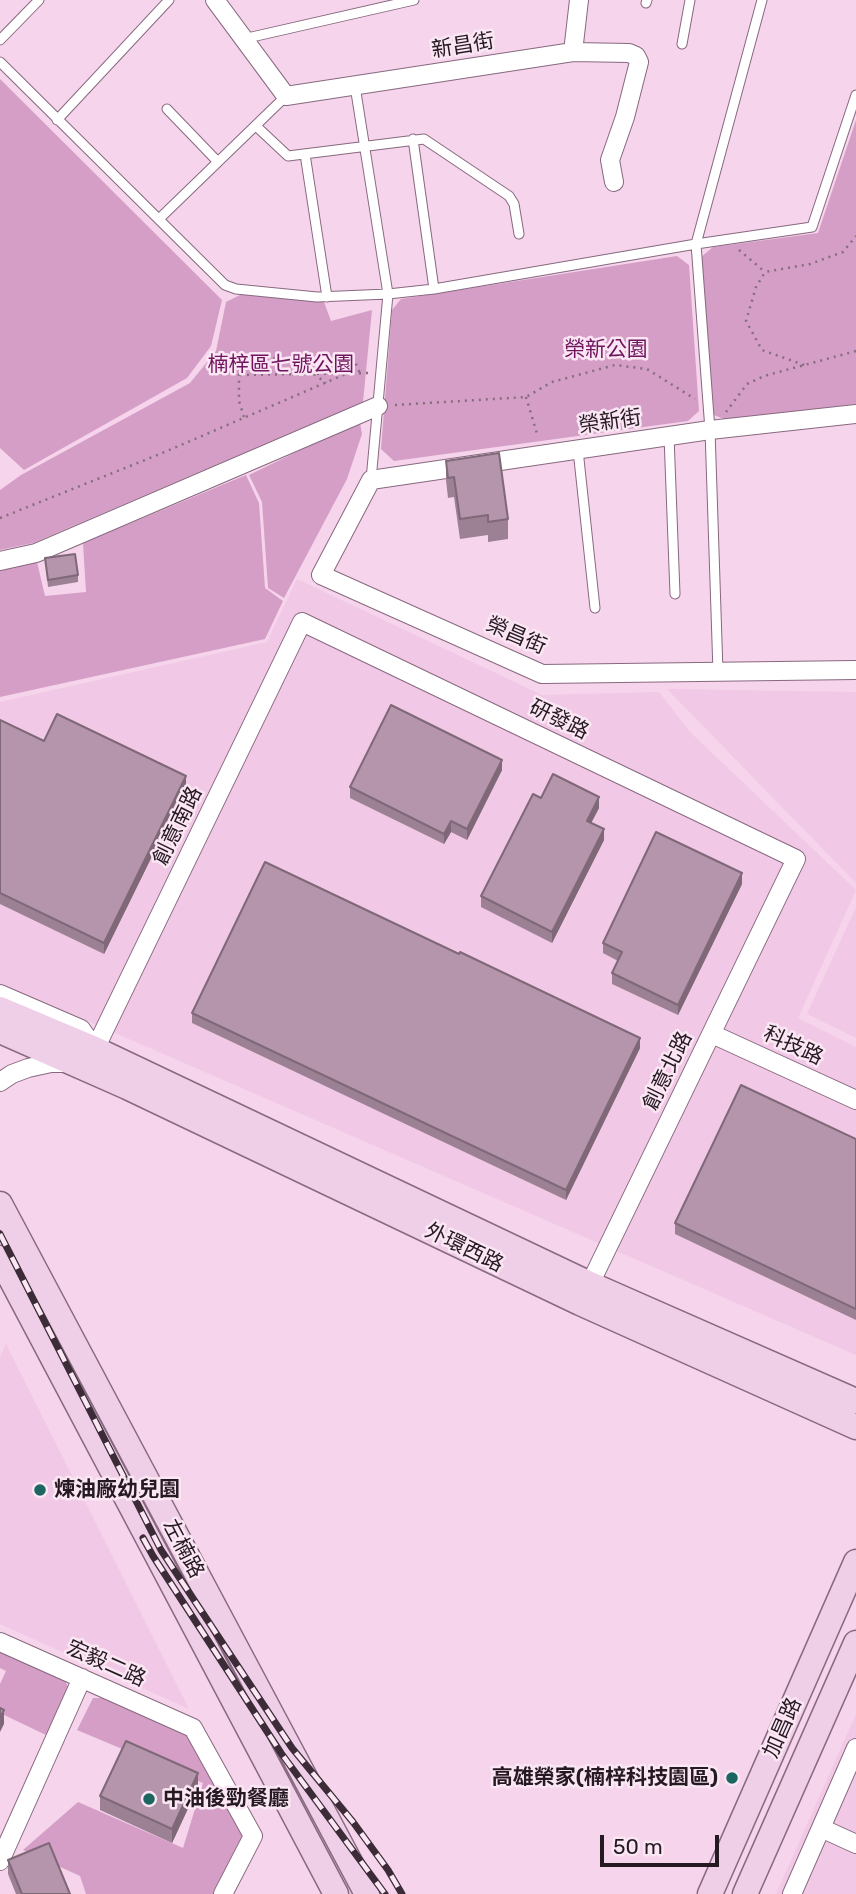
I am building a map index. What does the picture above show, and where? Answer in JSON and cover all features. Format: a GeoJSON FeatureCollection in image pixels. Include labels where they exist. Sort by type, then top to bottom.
{"type":"FeatureCollection","features":[{"type":"Feature","properties":{"kind":"street"},"geometry":{"type":"LineString","coordinates":[[215,0],[286,96]]}},
{"type":"Feature","properties":{"kind":"street"},"geometry":{"type":"LineString","coordinates":[[573,52],[579,0]]}},
{"type":"Feature","properties":{"kind":"street","name":"新昌街"},"geometry":{"type":"LineString","coordinates":[[286,96],[573,52],[629,53],[636,56],[639,62],[625,117],[610,160],[614,182]]}},
{"type":"Feature","properties":{"kind":"street"},"geometry":{"type":"LineString","coordinates":[[0,561],[36,553],[378,406]]}},
{"type":"Feature","properties":{"kind":"street","name":"榮新街"},"geometry":{"type":"LineString","coordinates":[[371,480],[710,430],[856,414]]}},
{"type":"Feature","properties":{"kind":"street","name":"榮昌街"},"geometry":{"type":"LineString","coordinates":[[371,480],[321,575],[542,674],[856,670]]}},
{"type":"Feature","properties":{"kind":"street","name":"研發路"},"geometry":{"type":"LineString","coordinates":[[302,622],[796,859]]}},
{"type":"Feature","properties":{"kind":"street","name":"創意南路"},"geometry":{"type":"LineString","coordinates":[[85,1056],[302,622]]}},
{"type":"Feature","properties":{"kind":"street","name":"創意北路"},"geometry":{"type":"LineString","coordinates":[[585,1294],[796,859]]}},
{"type":"Feature","properties":{"kind":"street","name":"外環西路"},"geometry":{"type":"LineString","coordinates":[[0,994],[81,1029],[85,1056]]}},
{"type":"Feature","properties":{"kind":"street","name":"外環西路"},"geometry":{"type":"LineString","coordinates":[[0,1009],[85,1056],[585,1294],[856,1427]]}},
{"type":"Feature","properties":{"kind":"street","name":"外環西路"},"geometry":{"type":"LineString","coordinates":[[0,1031],[85,1056]]}},
{"type":"Feature","properties":{"kind":"street","name":"科技路"},"geometry":{"type":"LineString","coordinates":[[712,1034],[856,1100]]}},
{"type":"Feature","properties":{"kind":"street","name":"外環西路"},"geometry":{"type":"LineString","coordinates":[[0,1082],[12,1073],[85,1056]]}},
{"type":"Feature","properties":{"kind":"street","name":"左楠路"},"geometry":{"type":"LineString","coordinates":[[0,1204],[367,1894]]}},
{"type":"Feature","properties":{"kind":"street","name":"左楠路"},"geometry":{"type":"LineString","coordinates":[[0,1258],[336,1894]]}},
{"type":"Feature","properties":{"kind":"street","name":"外環西路"},"geometry":{"type":"LineString","coordinates":[[585,1294],[856,1401]]}},
{"type":"Feature","properties":{"kind":"street","name":"加昌路"},"geometry":{"type":"LineString","coordinates":[[710,1894],[856,1562]]}},
{"type":"Feature","properties":{"kind":"street","name":"宏毅二路"},"geometry":{"type":"LineString","coordinates":[[0,1642],[193,1728],[253,1836],[223,1894]]}},
{"type":"Feature","properties":{"kind":"street","name":"加昌路"},"geometry":{"type":"LineString","coordinates":[[746,1894],[856,1643]]}},
{"type":"Feature","properties":{"kind":"street"},"geometry":{"type":"LineString","coordinates":[[0,1861],[82,1678]]}},
{"type":"Feature","properties":{"kind":"street"},"geometry":{"type":"LineString","coordinates":[[792,1894],[856,1748]]}},
{"type":"Feature","properties":{"kind":"street"},"geometry":{"type":"LineString","coordinates":[[821,1828],[856,1844]]}},
{"type":"Feature","properties":{"kind":"lane"},"geometry":{"type":"LineString","coordinates":[[0,40],[39,0]]}},
{"type":"Feature","properties":{"kind":"lane"},"geometry":{"type":"LineString","coordinates":[[57,120],[169,0]]}},
{"type":"Feature","properties":{"kind":"lane"},"geometry":{"type":"LineString","coordinates":[[243,39],[414,0]]}},
{"type":"Feature","properties":{"kind":"lane"},"geometry":{"type":"LineString","coordinates":[[682,44],[690,0]]}},
{"type":"Feature","properties":{"kind":"lane"},"geometry":{"type":"LineString","coordinates":[[718,672],[710,430],[696,244],[762,0]]}},
{"type":"Feature","properties":{"kind":"lane"},"geometry":{"type":"LineString","coordinates":[[0,62],[226,285],[236,289],[327,297],[434,289],[812,227],[856,95]]}},
{"type":"Feature","properties":{"kind":"lane"},"geometry":{"type":"LineString","coordinates":[[355,86],[388,294],[371,480]]}},
{"type":"Feature","properties":{"kind":"lane"},"geometry":{"type":"LineString","coordinates":[[159,219],[286,96]]}},
{"type":"Feature","properties":{"kind":"lane"},"geometry":{"type":"LineString","coordinates":[[167,109],[218,162]]}},
{"type":"Feature","properties":{"kind":"lane"},"geometry":{"type":"LineString","coordinates":[[256,126],[288,156],[413,139],[428,141],[509,196],[514,204],[519,234]]}},
{"type":"Feature","properties":{"kind":"lane"},"geometry":{"type":"LineString","coordinates":[[413,139],[434,289]]}},
{"type":"Feature","properties":{"kind":"lane"},"geometry":{"type":"LineString","coordinates":[[305,154],[327,297]]}},
{"type":"Feature","properties":{"kind":"lane"},"geometry":{"type":"LineString","coordinates":[[669,436],[675,594]]}},
{"type":"Feature","properties":{"kind":"lane"},"geometry":{"type":"LineString","coordinates":[[578,450],[595,608]]}},
{"type":"Feature","properties":{"kind":"path"},"geometry":{"type":"LineString","coordinates":[[804,365],[762,350],[746,321],[756,287],[765,272],[810,264],[843,252],[856,236]]}},
{"type":"Feature","properties":{"kind":"path"},"geometry":{"type":"LineString","coordinates":[[727,240],[765,272]]}},
{"type":"Feature","properties":{"kind":"path"},"geometry":{"type":"LineString","coordinates":[[378,406],[526,397],[552,382],[615,365],[647,369],[708,407],[726,413],[747,384],[765,376],[856,351]]}},
{"type":"Feature","properties":{"kind":"path"},"geometry":{"type":"LineString","coordinates":[[244,418],[239,401],[239,375],[241,366],[251,353],[276,359],[355,362],[360,373]]}},
{"type":"Feature","properties":{"kind":"path"},"geometry":{"type":"LineString","coordinates":[[314,374],[318,361]]}},
{"type":"Feature","properties":{"kind":"path"},"geometry":{"type":"LineString","coordinates":[[239,375],[380,372]]}},
{"type":"Feature","properties":{"kind":"path"},"geometry":{"type":"LineString","coordinates":[[0,518],[348,373]]}},
{"type":"Feature","properties":{"kind":"path"},"geometry":{"type":"LineString","coordinates":[[314,374],[326,383]]}},
{"type":"Feature","properties":{"kind":"path"},"geometry":{"type":"LineString","coordinates":[[526,397],[542,455]]}},
{"type":"Feature","properties":{"kind":"shaded area"},"geometry":{"type":"Polygon","coordinates":[[[297,579],[542,695],[659,692],[689,731],[856,890],[798,1018],[856,1047],[856,1355],[0,983],[0,702],[267,642],[297,579]]]}},
{"type":"Feature","properties":{"kind":"shaded area"},"geometry":{"type":"Polygon","coordinates":[[[667,689],[856,692],[856,883],[667,689]]]}},
{"type":"Feature","properties":{"kind":"shaded area"},"geometry":{"type":"Polygon","coordinates":[[[856,907],[856,1038],[807,1014],[856,907]]]}},
{"type":"Feature","properties":{"kind":"shaded area","name":"煉油廠幼兒園"},"geometry":{"type":"Polygon","coordinates":[[[6,1344],[189,1709],[0,1624],[0,1357],[6,1344]]]}},
{"type":"Feature","properties":{"kind":"shaded area"},"geometry":{"type":"Polygon","coordinates":[[[856,1714],[856,1894],[776,1894],[856,1714]]]}},
{"type":"Feature","properties":{"kind":"green space"},"geometry":{"type":"Polygon","coordinates":[[[0,79],[222,300],[211,346],[187,378],[24,470],[0,448],[0,79]]]}},
{"type":"Feature","properties":{"kind":"green space"},"geometry":{"type":"Polygon","coordinates":[[[856,120],[856,404],[729,421],[714,415],[701,257],[713,247],[818,233],[856,120]]]}},
{"type":"Feature","properties":{"kind":"green space","name":"榮新公園"},"geometry":{"type":"Polygon","coordinates":[[[677,256],[689,265],[699,411],[688,421],[394,461],[381,449],[392,310],[401,299],[677,256]]]}},
{"type":"Feature","properties":{"kind":"green space","name":"楠梓區七號公園"},"geometry":{"type":"Polygon","coordinates":[[[242,294],[324,302],[331,321],[372,310],[363,402],[33,543],[0,550],[0,490],[21,475],[190,383],[216,351],[226,302],[242,294]]]}},
{"type":"Feature","properties":{"kind":"green space"},"geometry":{"type":"Polygon","coordinates":[[[360,423],[362,434],[347,479],[284,598],[268,588],[262,502],[249,475],[360,423]]]}},
{"type":"Feature","properties":{"kind":"green space"},"geometry":{"type":"Polygon","coordinates":[[[246,475],[259,503],[265,588],[283,601],[265,639],[0,697],[0,570],[37,562],[45,596],[86,592],[83,543],[246,475]]]}},
{"type":"Feature","properties":{"kind":"green space"},"geometry":{"type":"Polygon","coordinates":[[[0,1650],[63,1676],[68,1687],[46,1735],[0,1713],[0,1684],[6,1671],[0,1668],[0,1650]]]}},
{"type":"Feature","properties":{"kind":"green space"},"geometry":{"type":"Polygon","coordinates":[[[93,1698],[107,1698],[187,1733],[244,1836],[218,1894],[86,1894],[80,1876],[23,1850],[78,1802],[183,1848],[203,1783],[77,1730],[93,1698]]]}},
{"type":"Feature","properties":{"kind":"building"},"geometry":{"type":"Polygon","coordinates":[[[499,453],[508,519],[488,522],[488,515],[460,519],[454,477],[448,478],[446,461],[499,453]]]}},
{"type":"Feature","properties":{"kind":"building"},"geometry":{"type":"Polygon","coordinates":[[[75,554],[78,575],[48,580],[45,558],[75,554]]]}},
{"type":"Feature","properties":{"kind":"building"},"geometry":{"type":"Polygon","coordinates":[[[391,705],[502,760],[467,829],[451,821],[444,834],[350,787],[391,705]]]}},
{"type":"Feature","properties":{"kind":"building"},"geometry":{"type":"Polygon","coordinates":[[[57,714],[186,776],[104,943],[0,893],[0,720],[44,741],[57,714]]]}},
{"type":"Feature","properties":{"kind":"building"},"geometry":{"type":"Polygon","coordinates":[[[553,774],[599,797],[587,821],[604,829],[552,932],[481,896],[533,794],[541,798],[553,774]]]}},
{"type":"Feature","properties":{"kind":"building"},"geometry":{"type":"Polygon","coordinates":[[[656,832],[742,873],[678,1005],[612,973],[622,952],[603,943],[656,832]]]}},
{"type":"Feature","properties":{"kind":"building"},"geometry":{"type":"Polygon","coordinates":[[[265,862],[640,1038],[566,1190],[192,1013],[265,862]]]}},
{"type":"Feature","properties":{"kind":"building"},"geometry":{"type":"Polygon","coordinates":[[[741,1085],[856,1139],[856,1309],[675,1223],[741,1085]]]}},
{"type":"Feature","properties":{"kind":"building","name":"中油後勁餐廳"},"geometry":{"type":"Polygon","coordinates":[[[126,1741],[198,1773],[172,1829],[100,1796],[126,1741]]]}},
{"type":"Feature","properties":{"kind":"building"},"geometry":{"type":"Polygon","coordinates":[[[49,1843],[70,1894],[22,1894],[8,1860],[49,1843]]]}},
{"type":"Feature","properties":{"kind":"railway"},"geometry":{"type":"LineString","coordinates":[[0,1234],[161,1550],[292,1748],[353,1822],[402,1894]]}},
{"type":"Feature","properties":{"kind":"railway"},"geometry":{"type":"LineString","coordinates":[[143,1538],[281,1753],[385,1894]]}},
{"type":"Feature","properties":{"kind":"place","name":"煉油廠幼兒園"},"geometry":{"type":"Point","coordinates":[40,1490]}},
{"type":"Feature","properties":{"kind":"place","name":"高雄榮家(楠梓科技園區)"},"geometry":{"type":"Point","coordinates":[732,1778]}},
{"type":"Feature","properties":{"kind":"place","name":"中油後勁餐廳"},"geometry":{"type":"Point","coordinates":[149,1799]}}]}
